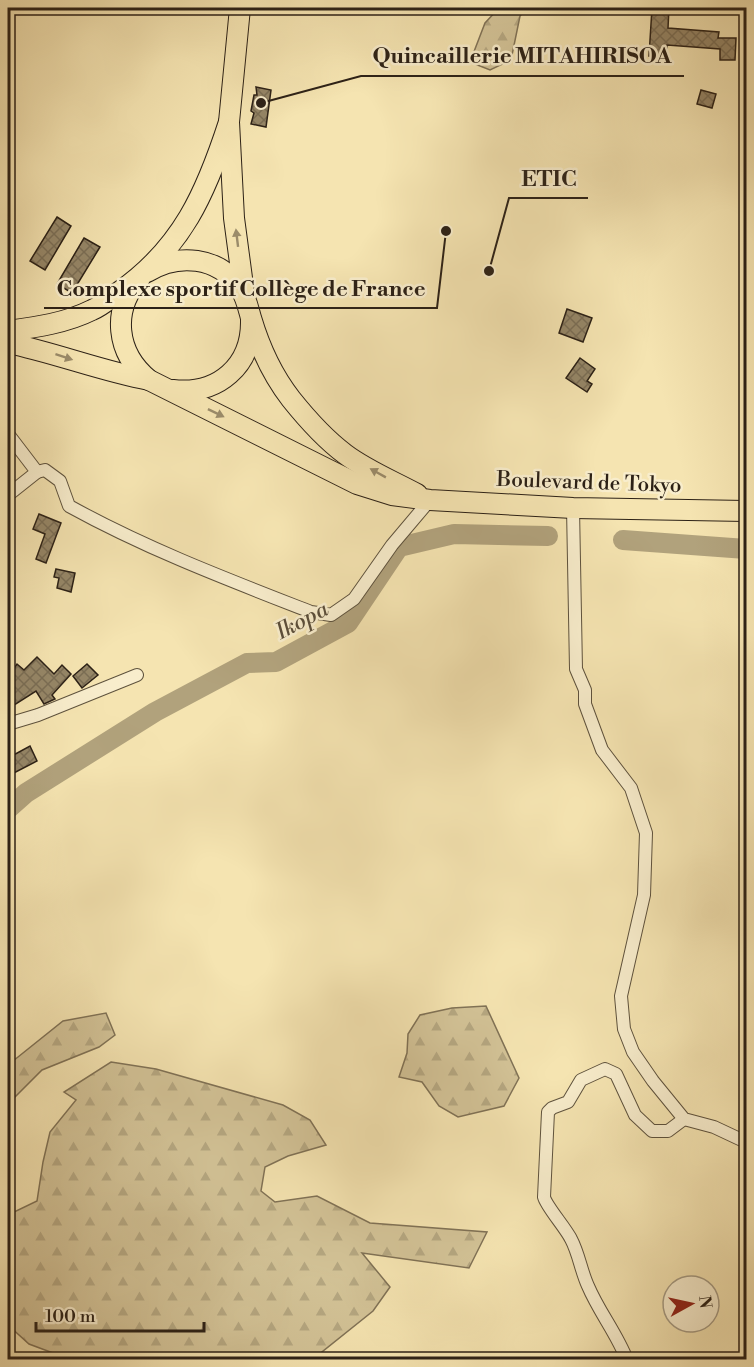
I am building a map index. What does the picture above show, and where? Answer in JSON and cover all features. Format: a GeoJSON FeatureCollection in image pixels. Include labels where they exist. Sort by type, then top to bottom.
{"type":"FeatureCollection","features":[{"type":"Feature","properties":{"kind":"main road"},"geometry":{"type":"LineString","coordinates":[[240,8],[229,122],[234,218],[244,296]]}},
{"type":"Feature","properties":{"kind":"main road"},"geometry":{"type":"LineString","coordinates":[[156,383],[141,373],[128,356],[120,326],[123,305],[133,286],[194,211],[213,170],[229,122]]}},
{"type":"Feature","properties":{"kind":"main road"},"geometry":{"type":"LineString","coordinates":[[8,331],[69,320],[94,310],[156,266],[176,260],[196,260],[216,267],[239,287],[276,376],[290,398],[316,428],[345,455],[430,500]]}},
{"type":"Feature","properties":{"kind":"main road"},"geometry":{"type":"LineString","coordinates":[[8,343],[43,350],[174,390],[196,390],[217,383],[235,369],[250,340],[251,317]]}},
{"type":"Feature","properties":{"kind":"main road","name":"Boulevard de Tokyo"},"geometry":{"type":"LineString","coordinates":[[156,383],[357,484],[392,495],[430,500],[573,507],[747,511]]}},
{"type":"Feature","properties":{"kind":"street"},"geometry":{"type":"LineString","coordinates":[[8,434],[37,472]]}},
{"type":"Feature","properties":{"kind":"street"},"geometry":{"type":"LineString","coordinates":[[8,495],[37,472],[45,470],[60,481],[69,506],[90,518],[190,565],[311,612],[331,615],[354,599],[392,545],[430,500]]}},
{"type":"Feature","properties":{"kind":"street"},"geometry":{"type":"LineString","coordinates":[[573,507],[576,669],[585,690],[585,704],[602,750],[631,788],[646,833],[644,895],[621,996],[624,1029],[633,1052],[684,1119],[714,1127],[747,1142]]}},
{"type":"Feature","properties":{"kind":"street"},"geometry":{"type":"LineString","coordinates":[[8,724],[38,715],[137,675]]}},
{"type":"Feature","properties":{"kind":"street"},"geometry":{"type":"LineString","coordinates":[[627,1359],[621,1343],[601,1314],[587,1285],[570,1237],[555,1212],[545,1204],[548,1113],[552,1108],[568,1102],[581,1080],[604,1069],[616,1074],[635,1115],[652,1131],[668,1131],[684,1119]]}},
{"type":"Feature","properties":{"kind":"green space"},"geometry":{"type":"Polygon","coordinates":[[[499,8],[527,8],[520,16],[511,60],[490,70],[470,62],[485,23],[499,8]]]}},
{"type":"Feature","properties":{"kind":"green space"},"geometry":{"type":"Polygon","coordinates":[[[486,1006],[519,1078],[504,1106],[458,1117],[439,1106],[422,1082],[399,1077],[407,1053],[408,1034],[420,1015],[452,1008],[486,1006]]]}},
{"type":"Feature","properties":{"kind":"green space"},"geometry":{"type":"Polygon","coordinates":[[[106,1013],[115,1035],[99,1047],[42,1070],[8,1104],[8,1065],[63,1021],[106,1013]]]}},
{"type":"Feature","properties":{"kind":"green space"},"geometry":{"type":"Polygon","coordinates":[[[111,1062],[156,1069],[283,1105],[310,1120],[326,1145],[288,1156],[265,1167],[261,1191],[275,1202],[317,1196],[370,1223],[487,1232],[469,1268],[362,1253],[390,1287],[373,1311],[318,1355],[308,1359],[69,1359],[29,1344],[8,1325],[8,1236],[14,1212],[37,1201],[50,1132],[76,1100],[64,1092],[111,1062]]]}},
{"type":"Feature","properties":{"kind":"building"},"geometry":{"type":"Polygon","coordinates":[[[652,8],[669,8],[668,28],[719,32],[718,38],[736,38],[735,60],[720,60],[720,49],[667,45],[666,57],[649,56],[652,8]]]}},
{"type":"Feature","properties":{"kind":"building"},"geometry":{"type":"Polygon","coordinates":[[[256,87],[271,90],[266,127],[251,124],[254,113],[251,111],[254,95],[257,95],[256,87]]]}},
{"type":"Feature","properties":{"kind":"building"},"geometry":{"type":"Polygon","coordinates":[[[701,90],[716,94],[712,108],[697,104],[701,90]]]}},
{"type":"Feature","properties":{"kind":"building"},"geometry":{"type":"Polygon","coordinates":[[[57,217],[71,226],[45,270],[30,261],[57,217]]]}},
{"type":"Feature","properties":{"kind":"building"},"geometry":{"type":"Polygon","coordinates":[[[84,238],[100,247],[72,293],[57,284],[84,238]]]}},
{"type":"Feature","properties":{"kind":"building"},"geometry":{"type":"Polygon","coordinates":[[[567,309],[592,318],[583,342],[559,333],[567,309]]]}},
{"type":"Feature","properties":{"kind":"building"},"geometry":{"type":"Polygon","coordinates":[[[580,358],[595,369],[587,381],[592,384],[587,392],[566,378],[580,358]]]}},
{"type":"Feature","properties":{"kind":"building"},"geometry":{"type":"Polygon","coordinates":[[[39,514],[61,523],[46,563],[36,559],[45,534],[33,529],[39,514]]]}},
{"type":"Feature","properties":{"kind":"building"},"geometry":{"type":"Polygon","coordinates":[[[56,569],[75,573],[71,592],[57,588],[59,578],[54,577],[56,569]]]}},
{"type":"Feature","properties":{"kind":"building"},"geometry":{"type":"Polygon","coordinates":[[[37,657],[54,674],[62,665],[71,674],[52,695],[55,699],[44,704],[36,691],[8,709],[8,677],[17,664],[24,670],[37,657]]]}},
{"type":"Feature","properties":{"kind":"building"},"geometry":{"type":"Polygon","coordinates":[[[87,664],[98,675],[82,688],[73,676],[87,664]]]}},
{"type":"Feature","properties":{"kind":"building"},"geometry":{"type":"Polygon","coordinates":[[[30,746],[37,761],[8,776],[8,758],[30,746]]]}},
{"type":"Feature","properties":{"kind":"waterway","name":"Ikopa"},"geometry":{"type":"LineString","coordinates":[[8,809],[26,793],[155,712],[247,663],[276,662],[348,623],[399,547],[454,534],[548,536]]}},
{"type":"Feature","properties":{"kind":"waterway","name":"Ikopa"},"geometry":{"type":"LineString","coordinates":[[623,540],[746,549]]}},
{"type":"Feature","properties":{"kind":"place","name":"Quincaillerie MITAHIRISOA"},"geometry":{"type":"Point","coordinates":[261,103]}},
{"type":"Feature","properties":{"kind":"place","name":"Complexe sportif Collège de France"},"geometry":{"type":"Point","coordinates":[446,231]}},
{"type":"Feature","properties":{"kind":"place","name":"ETIC"},"geometry":{"type":"Point","coordinates":[489,271]}}]}
